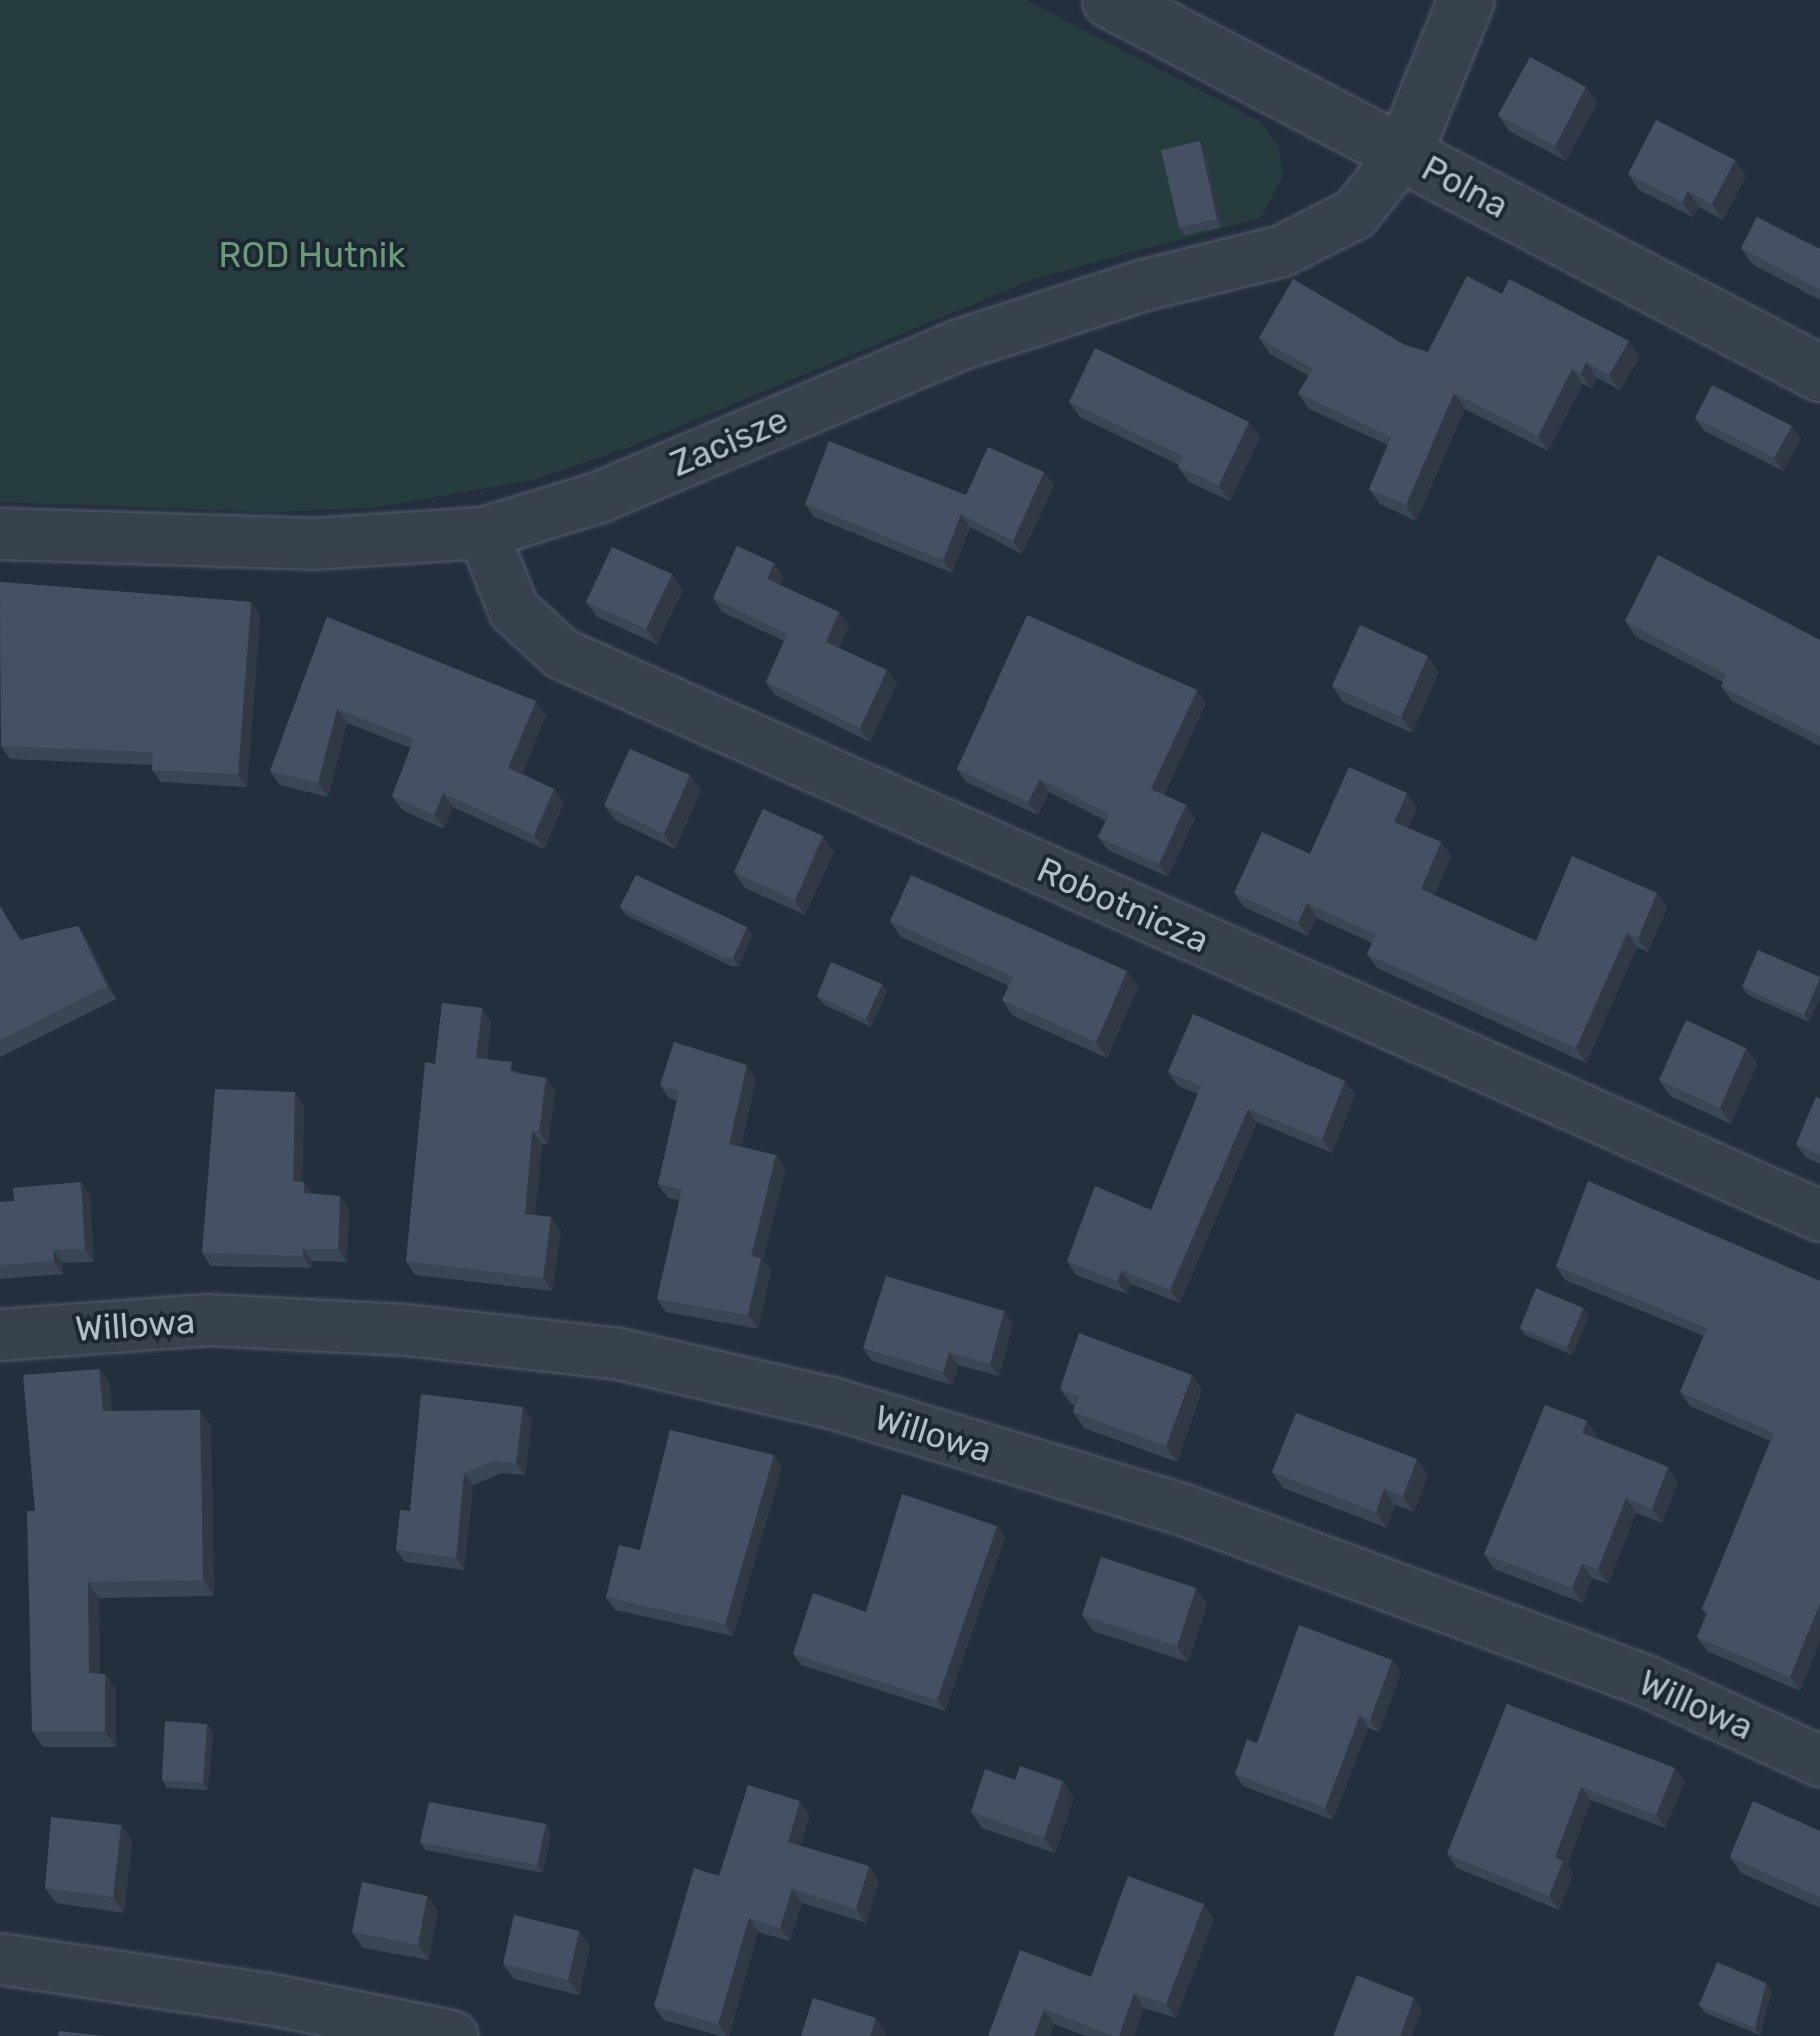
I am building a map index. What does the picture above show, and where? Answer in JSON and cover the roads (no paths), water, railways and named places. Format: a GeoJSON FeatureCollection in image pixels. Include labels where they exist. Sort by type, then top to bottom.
{"type":"FeatureCollection","features":[{"type":"Feature","properties":{"kind":"street","name":"Polna"},"geometry":{"type":"LineString","coordinates":[[1110,0],[1820,373]]}},
{"type":"Feature","properties":{"kind":"street"},"geometry":{"type":"LineString","coordinates":[[1402,154],[1466,0]]}},
{"type":"Feature","properties":{"kind":"street","name":"Zacisze"},"geometry":{"type":"LineString","coordinates":[[0,534],[312,544],[483,533],[600,497],[959,345],[1145,284],[1282,251],[1355,214],[1402,154]]}},
{"type":"Feature","properties":{"kind":"street","name":"Robotnicza"},"geometry":{"type":"LineString","coordinates":[[483,533],[514,610],[562,654],[1820,1216]]}},
{"type":"Feature","properties":{"kind":"street","name":"Willowa"},"geometry":{"type":"LineString","coordinates":[[0,1335],[208,1320],[406,1330],[619,1354],[832,1403],[1184,1510],[1648,1682],[1820,1761]]}},
{"type":"Feature","properties":{"kind":"street"},"geometry":{"type":"LineString","coordinates":[[0,1959],[268,1999],[452,2036]]}},
{"type":"Feature","properties":{"kind":"park label","name":"ROD Hutnik"},"geometry":{"type":"Point","coordinates":[312,255]}}]}
